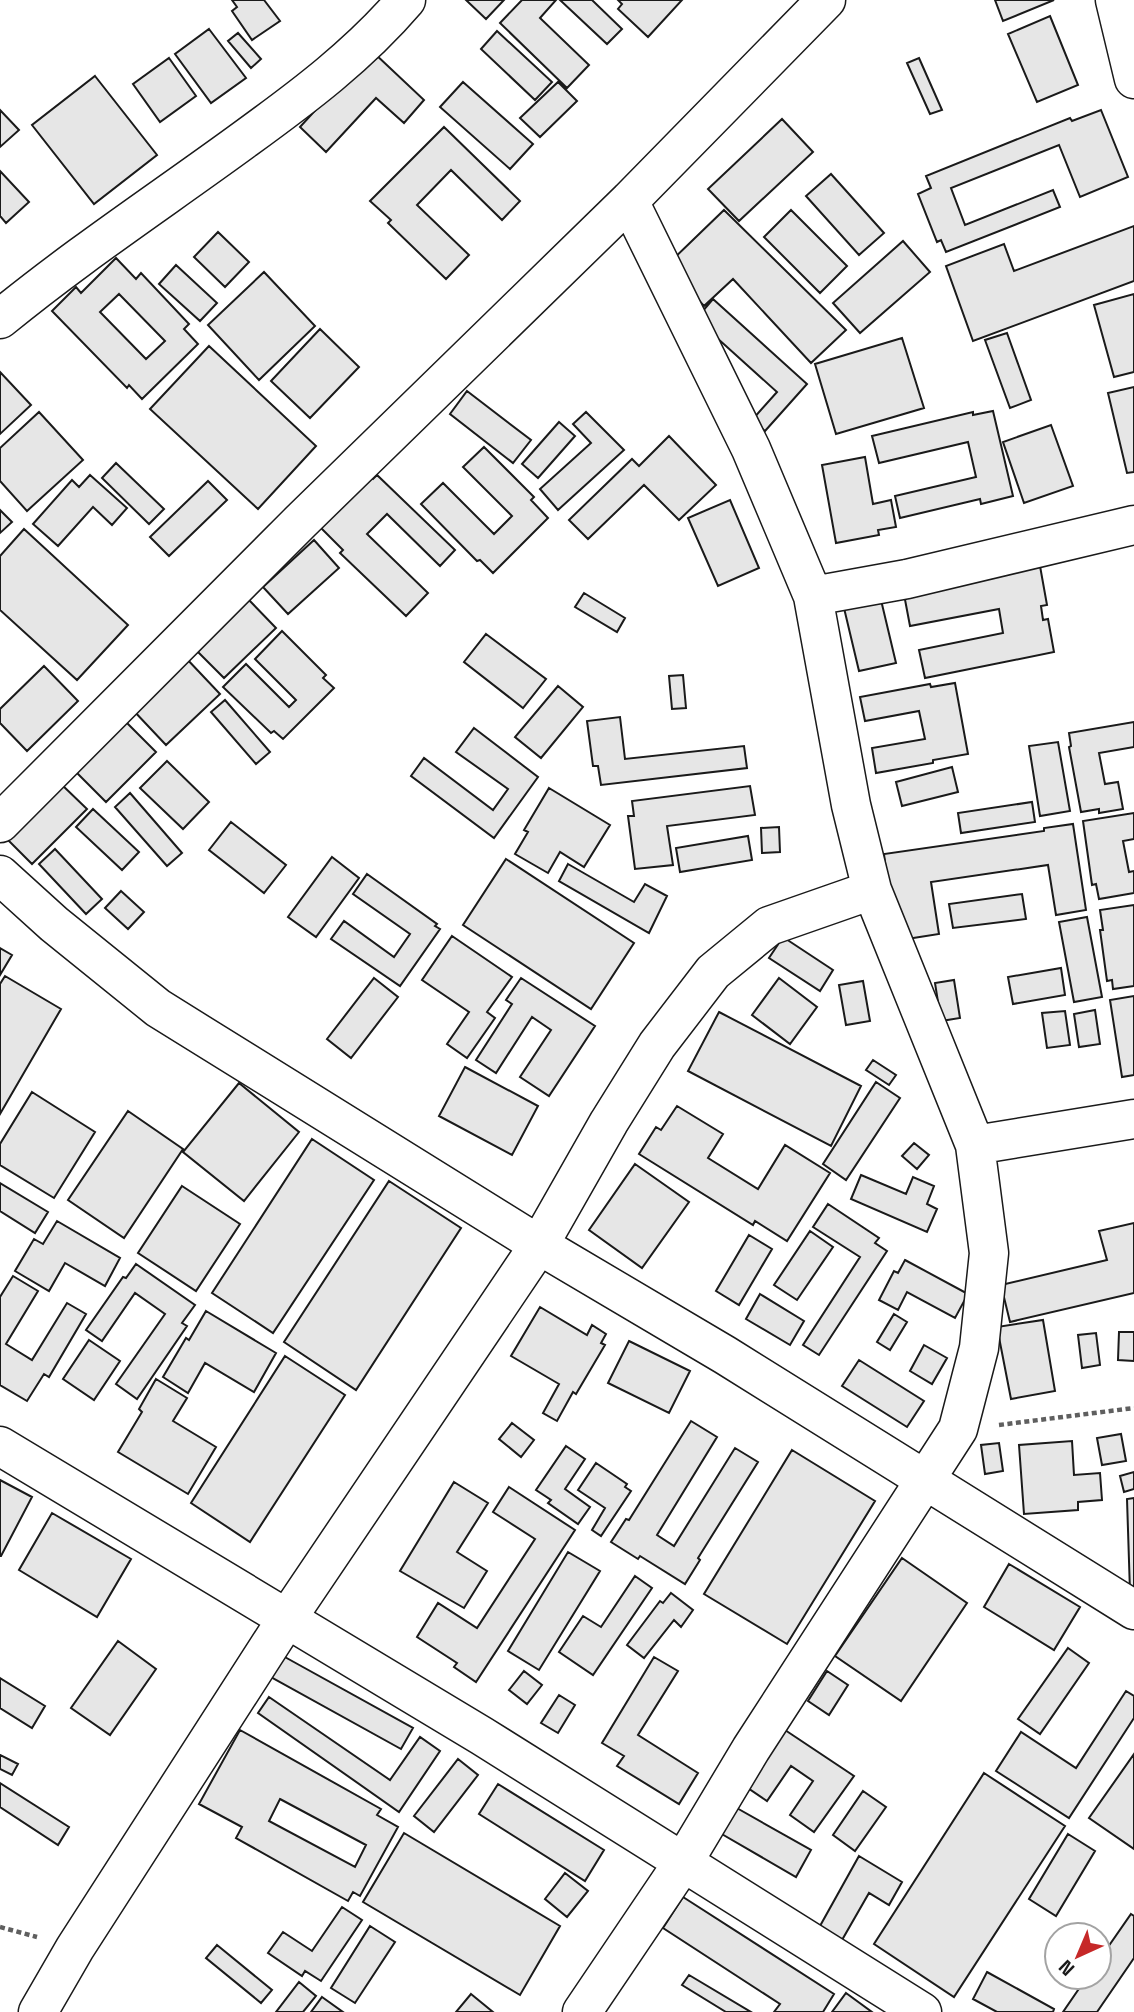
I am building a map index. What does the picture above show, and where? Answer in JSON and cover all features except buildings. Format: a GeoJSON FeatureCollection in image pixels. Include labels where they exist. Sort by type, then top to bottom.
{"type":"FeatureCollection","features":[{"type":"Feature","properties":{"kind":"street"},"geometry":{"type":"LineString","coordinates":[[0,318],[48,279],[141,215],[330,76],[382,28],[406,0]]}},
{"type":"Feature","properties":{"kind":"street"},"geometry":{"type":"LineString","coordinates":[[0,823],[300,522],[629,201],[826,0]]}},
{"type":"Feature","properties":{"kind":"street"},"geometry":{"type":"LineString","coordinates":[[1115,0],[1134,79]]}},
{"type":"Feature","properties":{"kind":"street"},"geometry":{"type":"LineString","coordinates":[[582,2012],[684,1861],[751,1749],[958,1429],[979,1348],[989,1253],[975,1145],[872,890],[850,805],[813,596],[751,449],[629,201]]}},
{"type":"Feature","properties":{"kind":"street"},"geometry":{"type":"LineString","coordinates":[[813,596],[907,579],[1134,525]]}},
{"type":"Feature","properties":{"kind":"street"},"geometry":{"type":"LineString","coordinates":[[0,876],[54,924],[158,1008],[539,1245],[725,1355],[1134,1610]]}},
{"type":"Feature","properties":{"kind":"street"},"geometry":{"type":"LineString","coordinates":[[38,2012],[75,1948],[288,1617],[539,1245],[609,1122],[657,1045],[713,972],[769,926],[872,890]]}},
{"type":"Feature","properties":{"kind":"street"},"geometry":{"type":"LineString","coordinates":[[975,1145],[1134,1119]]}},
{"type":"Feature","properties":{"kind":"street"},"geometry":{"type":"LineString","coordinates":[[0,1446],[288,1617],[684,1861],[922,2012]]}},
{"type":"Feature","properties":{"kind":"path"},"geometry":{"type":"LineString","coordinates":[[958,1429],[1134,1408]]}}]}
